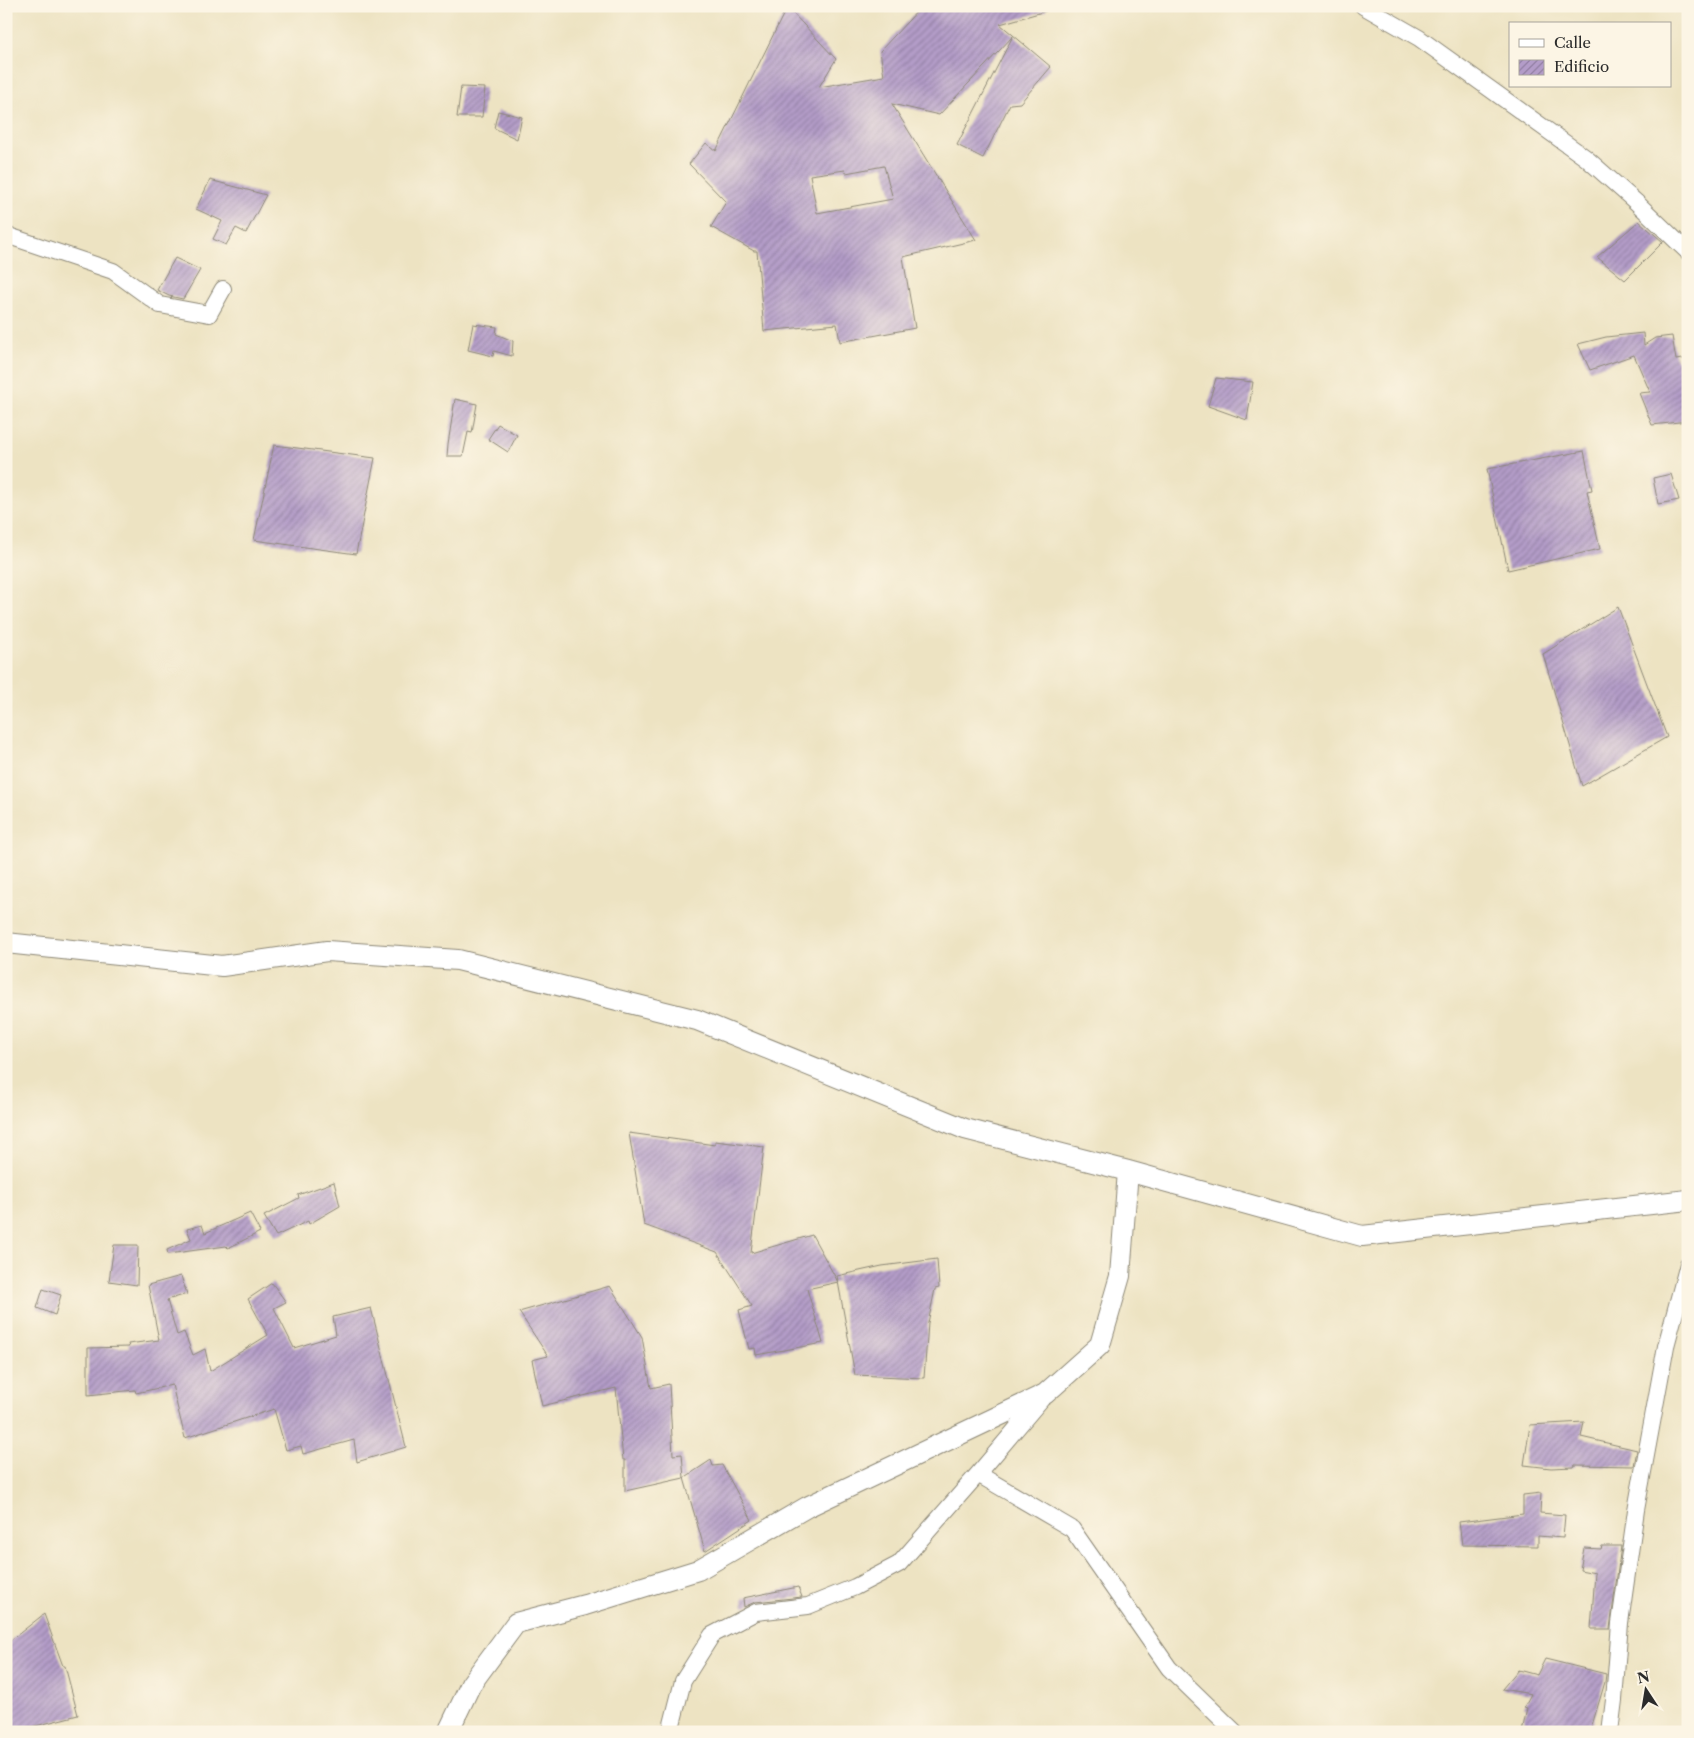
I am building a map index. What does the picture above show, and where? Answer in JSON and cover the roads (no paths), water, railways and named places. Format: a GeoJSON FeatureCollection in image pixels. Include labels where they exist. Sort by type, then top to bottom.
{"type":"FeatureCollection","features":[{"type":"Feature","properties":{"kind":"street"},"geometry":{"type":"LineString","coordinates":[[1363,6],[1419,38],[1586,158],[1688,252]]}},
{"type":"Feature","properties":{"kind":"street"},"geometry":{"type":"LineString","coordinates":[[6,235],[113,271],[160,305],[209,314],[223,289]]}},
{"type":"Feature","properties":{"kind":"street"},"geometry":{"type":"LineString","coordinates":[[6,942],[222,966],[327,951],[458,960],[697,1020],[965,1129],[1128,1171],[1362,1236],[1688,1200]]}},
{"type":"Feature","properties":{"kind":"street"},"geometry":{"type":"LineString","coordinates":[[670,1732],[683,1681],[712,1635],[756,1612],[808,1606],[854,1587],[899,1564],[1045,1394],[1100,1345],[1120,1276],[1128,1171]]}},
{"type":"Feature","properties":{"kind":"street"},"geometry":{"type":"LineString","coordinates":[[1610,1732],[1620,1623],[1636,1510],[1666,1346],[1688,1264]]}},
{"type":"Feature","properties":{"kind":"street"},"geometry":{"type":"LineString","coordinates":[[448,1732],[471,1684],[516,1623],[585,1605],[698,1570],[807,1507],[1045,1394]]}},
{"type":"Feature","properties":{"kind":"street"},"geometry":{"type":"LineString","coordinates":[[978,1474],[1072,1529],[1169,1668],[1235,1732]]}}]}
